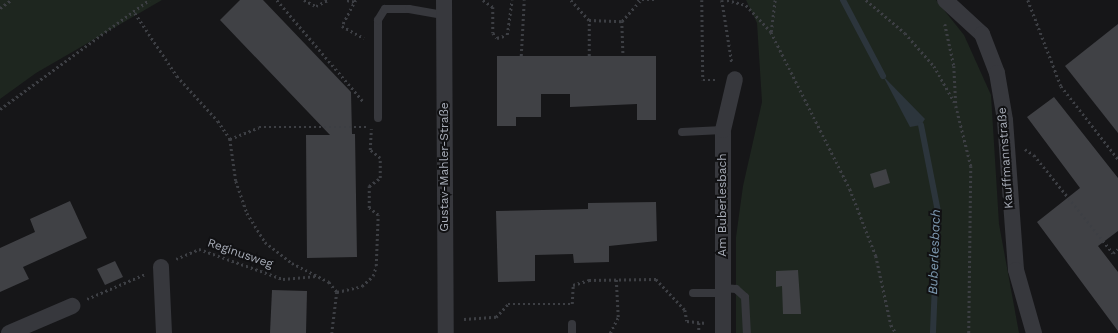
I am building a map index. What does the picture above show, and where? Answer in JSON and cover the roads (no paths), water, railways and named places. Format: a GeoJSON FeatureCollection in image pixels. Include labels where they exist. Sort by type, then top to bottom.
{"type":"FeatureCollection","features":[{"type":"Feature","properties":{"kind":"street","name":"Kauffmannstraße"},"geometry":{"type":"LineString","coordinates":[[945,0],[982,34],[997,73],[1007,148],[1016,270],[1034,333]]}},
{"type":"Feature","properties":{"kind":"street","name":"Gustav-Mahler-Straße"},"geometry":{"type":"LineString","coordinates":[[444,8],[446,327]]}},
{"type":"Feature","properties":{"kind":"street","name":"Am Buberlesbach"},"geometry":{"type":"LineString","coordinates":[[723,333],[723,130],[735,80]]}},
{"type":"Feature","properties":{"kind":"street"},"geometry":{"type":"LineString","coordinates":[[160,267],[164,333]]}},
{"type":"Feature","properties":{"kind":"street"},"geometry":{"type":"LineString","coordinates":[[9,333],[72,306]]}},
{"type":"Feature","properties":{"kind":"lane"},"geometry":{"type":"LineString","coordinates":[[378,118],[378,20],[385,9],[444,8]]}},
{"type":"Feature","properties":{"kind":"lane"},"geometry":{"type":"LineString","coordinates":[[682,132],[723,130]]}},
{"type":"Feature","properties":{"kind":"lane"},"geometry":{"type":"LineString","coordinates":[[693,293],[736,289],[745,297],[747,333]]}},
{"type":"Feature","properties":{"kind":"lane"},"geometry":{"type":"LineString","coordinates":[[572,324],[572,333]]}},
{"type":"Feature","properties":{"kind":"waterway","name":"Buberlesbach"},"geometry":{"type":"LineString","coordinates":[[843,0],[883,76]]}},
{"type":"Feature","properties":{"kind":"waterway","name":"Buberlesbach"},"geometry":{"type":"LineString","coordinates":[[921,125],[938,212],[933,333]]}}]}
